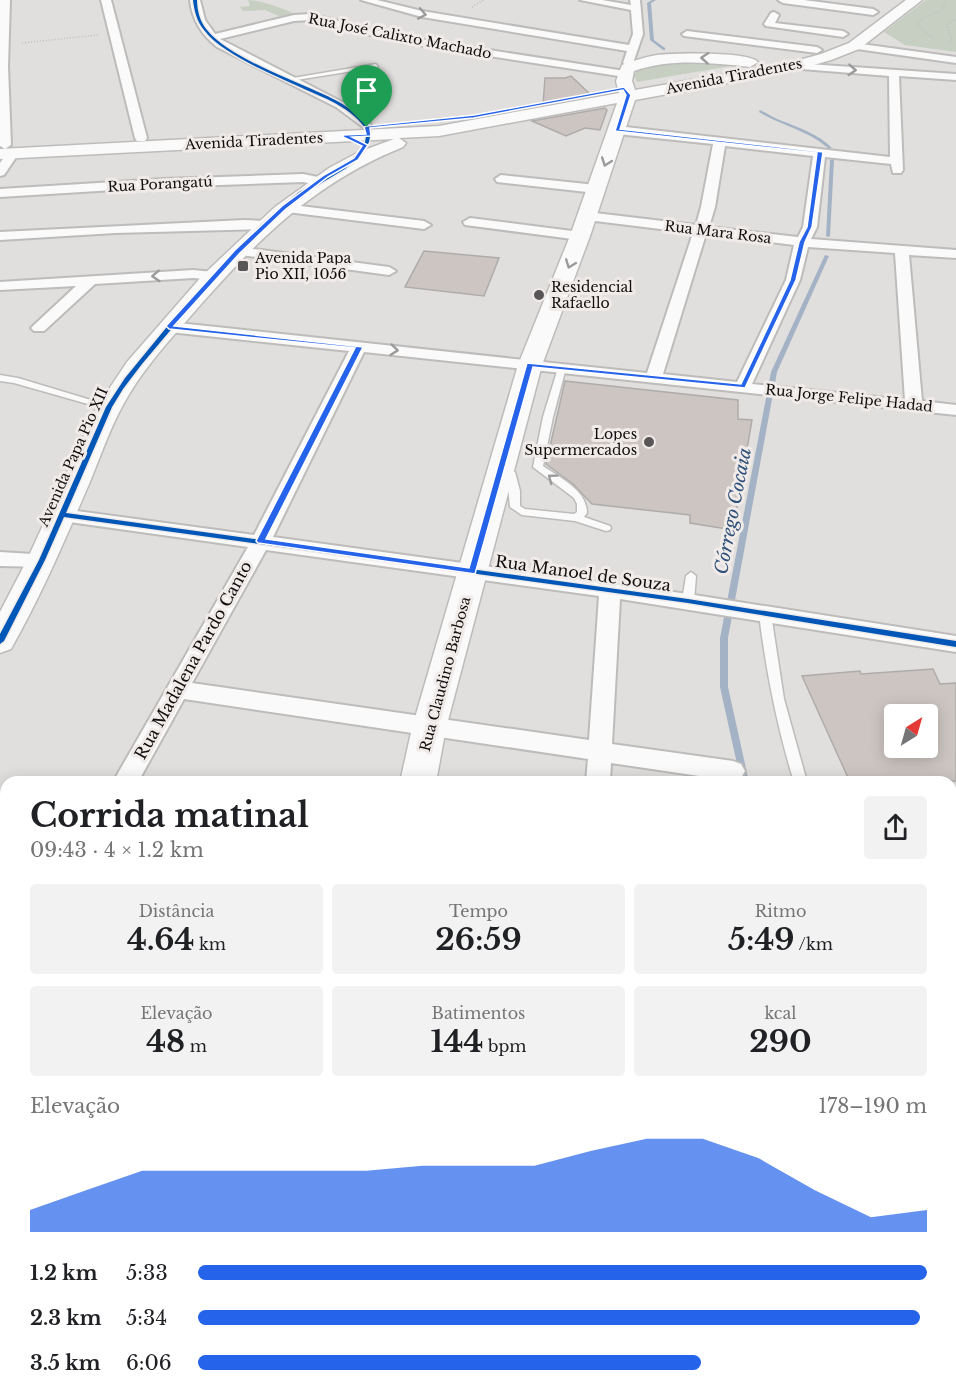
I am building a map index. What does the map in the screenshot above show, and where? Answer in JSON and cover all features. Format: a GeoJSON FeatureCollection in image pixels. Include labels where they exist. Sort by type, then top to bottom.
{"type":"FeatureCollection","features":[{"type":"Feature","properties":{"kind":"main road","name":"Avenida Tiradentes"},"geometry":{"type":"LineString","coordinates":[[4,149],[141,138],[320,130],[364,142],[439,131],[626,81],[793,66],[826,57],[915,0]]}},
{"type":"Feature","properties":{"kind":"main road","name":"Avenida Tiradentes"},"geometry":{"type":"LineString","coordinates":[[364,142],[626,81],[764,64],[852,41],[877,9]]}},
{"type":"Feature","properties":{"kind":"main road"},"geometry":{"type":"LineString","coordinates":[[626,81],[650,61],[696,57],[764,64]]}},
{"type":"Feature","properties":{"kind":"main road","name":"Rua Claudino Barbosa"},"geometry":{"type":"LineString","coordinates":[[419,776],[429,728],[530,364],[584,226],[617,130],[626,81]]}},
{"type":"Feature","properties":{"kind":"main road"},"geometry":{"type":"LineString","coordinates":[[320,130],[385,147],[439,131]]}},
{"type":"Feature","properties":{"kind":"main road","name":"Avenida Tiradentes"},"geometry":{"type":"LineString","coordinates":[[4,149],[344,136]]}},
{"type":"Feature","properties":{"kind":"main road","name":"Avenida Papa Pio XII"},"geometry":{"type":"LineString","coordinates":[[0,641],[42,560],[109,407],[121,385],[169,327],[238,251],[284,208],[364,142]]}},
{"type":"Feature","properties":{"kind":"street"},"geometry":{"type":"LineString","coordinates":[[0,172],[4,149],[5,0]]}},
{"type":"Feature","properties":{"kind":"street"},"geometry":{"type":"LineString","coordinates":[[106,0],[141,138]]}},
{"type":"Feature","properties":{"kind":"street"},"geometry":{"type":"LineString","coordinates":[[195,0],[200,23],[212,38],[233,52],[290,79],[357,116],[364,142]]}},
{"type":"Feature","properties":{"kind":"street"},"geometry":{"type":"LineString","coordinates":[[366,0],[441,18],[632,50],[650,61]]}},
{"type":"Feature","properties":{"kind":"street"},"geometry":{"type":"LineString","coordinates":[[585,0],[635,4],[638,34],[632,50],[626,81]]}},
{"type":"Feature","properties":{"kind":"street"},"geometry":{"type":"LineString","coordinates":[[783,0],[877,9]]}},
{"type":"Feature","properties":{"kind":"street"},"geometry":{"type":"LineString","coordinates":[[774,15],[769,24],[771,25],[852,41],[879,49],[956,60]]}},
{"type":"Feature","properties":{"kind":"street","name":"Rua José Calixto Machado"},"geometry":{"type":"LineString","coordinates":[[212,38],[294,18],[310,17],[399,39],[626,81]]}},
{"type":"Feature","properties":{"kind":"street"},"geometry":{"type":"LineString","coordinates":[[687,34],[817,50]]}},
{"type":"Feature","properties":{"kind":"street"},"geometry":{"type":"LineString","coordinates":[[793,66],[956,77]]}},
{"type":"Feature","properties":{"kind":"street"},"geometry":{"type":"LineString","coordinates":[[617,130],[820,152],[896,165],[894,73]]}},
{"type":"Feature","properties":{"kind":"street"},"geometry":{"type":"LineString","coordinates":[[654,377],[712,191],[720,141]]}},
{"type":"Feature","properties":{"kind":"street"},"geometry":{"type":"LineString","coordinates":[[747,387],[793,280],[802,242],[810,227],[820,152]]}},
{"type":"Feature","properties":{"kind":"street","name":"Rua Porangatú"},"geometry":{"type":"LineString","coordinates":[[0,193],[163,183],[303,178],[319,181]]}},
{"type":"Feature","properties":{"kind":"street"},"geometry":{"type":"LineString","coordinates":[[501,179],[596,189]]}},
{"type":"Feature","properties":{"kind":"street"},"geometry":{"type":"LineString","coordinates":[[284,208],[424,225]]}},
{"type":"Feature","properties":{"kind":"street","name":"Rua Mara Rosa"},"geometry":{"type":"LineString","coordinates":[[470,222],[699,231],[902,251],[956,254]]}},
{"type":"Feature","properties":{"kind":"street"},"geometry":{"type":"LineString","coordinates":[[0,236],[115,229],[265,225]]}},
{"type":"Feature","properties":{"kind":"street"},"geometry":{"type":"LineString","coordinates":[[238,251],[389,271]]}},
{"type":"Feature","properties":{"kind":"street"},"geometry":{"type":"LineString","coordinates":[[902,251],[914,405]]}},
{"type":"Feature","properties":{"kind":"street"},"geometry":{"type":"LineString","coordinates":[[0,286],[192,274],[214,276]]}},
{"type":"Feature","properties":{"kind":"street"},"geometry":{"type":"LineString","coordinates":[[39,328],[92,279]]}},
{"type":"Feature","properties":{"kind":"street","name":"Rua Jorge Felipe Hadad"},"geometry":{"type":"LineString","coordinates":[[169,327],[956,410]]}},
{"type":"Feature","properties":{"kind":"street","name":"Rua Madalena Pardo Canto"},"geometry":{"type":"LineString","coordinates":[[128,776],[261,541],[359,347]]}},
{"type":"Feature","properties":{"kind":"street","name":"Rua Manoel de Souza"},"geometry":{"type":"LineString","coordinates":[[62,514],[688,601],[956,644]]}},
{"type":"Feature","properties":{"kind":"street"},"geometry":{"type":"LineString","coordinates":[[0,560],[42,560]]}},
{"type":"Feature","properties":{"kind":"street"},"geometry":{"type":"LineString","coordinates":[[598,776],[610,591]]}},
{"type":"Feature","properties":{"kind":"street"},"geometry":{"type":"LineString","coordinates":[[176,689],[733,771]]}},
{"type":"Feature","properties":{"kind":"lane"},"geometry":{"type":"LineString","coordinates":[[290,79],[376,66]]}},
{"type":"Feature","properties":{"kind":"lane"},"geometry":{"type":"LineString","coordinates":[[562,368],[548,417],[538,467],[578,496],[582,504],[582,513],[576,518]]}},
{"type":"Feature","properties":{"kind":"lane"},"geometry":{"type":"LineString","coordinates":[[0,378],[15,380],[109,407]]}},
{"type":"Feature","properties":{"kind":"lane"},"geometry":{"type":"LineString","coordinates":[[500,468],[512,474],[516,491],[515,507],[522,512],[576,518],[606,528]]}},
{"type":"Feature","properties":{"kind":"lane"},"geometry":{"type":"LineString","coordinates":[[688,601],[691,576]]}},
{"type":"Feature","properties":{"kind":"lane"},"geometry":{"type":"LineString","coordinates":[[761,614],[789,748],[799,776]]}},
{"type":"Feature","properties":{"kind":"path"},"geometry":{"type":"LineString","coordinates":[[937,41],[917,24],[922,18],[940,11],[947,0]]}},
{"type":"Feature","properties":{"kind":"path"},"geometry":{"type":"LineString","coordinates":[[945,43],[952,43],[947,25],[956,19]]}},
{"type":"Feature","properties":{"kind":"path"},"geometry":{"type":"LineString","coordinates":[[3,45],[114,33]]}},
{"type":"Feature","properties":{"kind":"shaded area"},"geometry":{"type":"Polygon","coordinates":[[[248,0],[265,3],[295,14],[281,17],[265,10],[243,11],[240,7],[250,6],[248,0]]]}},
{"type":"Feature","properties":{"kind":"shaded area"},"geometry":{"type":"Polygon","coordinates":[[[926,0],[956,0],[956,52],[905,45],[884,32],[926,0]]]}},
{"type":"Feature","properties":{"kind":"shaded area"},"geometry":{"type":"Polygon","coordinates":[[[691,61],[737,65],[637,82],[634,76],[637,69],[652,64],[691,61]]]}},
{"type":"Feature","properties":{"kind":"building"},"geometry":{"type":"Polygon","coordinates":[[[571,76],[592,96],[543,105],[545,78],[571,76]]]}},
{"type":"Feature","properties":{"kind":"building"},"geometry":{"type":"Polygon","coordinates":[[[605,108],[607,110],[600,130],[585,128],[566,136],[532,121],[605,108]]]}},
{"type":"Feature","properties":{"kind":"building"},"geometry":{"type":"Polygon","coordinates":[[[424,251],[499,258],[484,296],[405,287],[424,251]]]}},
{"type":"Feature","properties":{"kind":"building","name":"Lopes Supermercados"},"geometry":{"type":"Polygon","coordinates":[[[565,381],[738,400],[738,419],[752,420],[733,530],[690,523],[690,515],[592,504],[573,484],[546,464],[565,381]]]}},
{"type":"Feature","properties":{"kind":"building"},"geometry":{"type":"Polygon","coordinates":[[[933,669],[940,684],[956,683],[956,776],[847,776],[802,676],[860,671],[861,674],[933,669]]]}},
{"type":"Feature","properties":{"kind":"waterway","name":"Córrego Cocaia"},"geometry":{"type":"LineString","coordinates":[[654,0],[649,3],[652,40],[664,49]]}},
{"type":"Feature","properties":{"kind":"waterway","name":"Córrego Cocaia"},"geometry":{"type":"LineString","coordinates":[[760,111],[805,131],[823,141],[830,148]]}},
{"type":"Feature","properties":{"kind":"waterway","name":"Córrego Cocaia"},"geometry":{"type":"LineString","coordinates":[[828,236],[832,160]]}},
{"type":"Feature","properties":{"kind":"waterway","name":"Córrego Cocaia"},"geometry":{"type":"LineString","coordinates":[[744,776],[724,687],[724,638],[774,372],[827,256]]}},
{"type":"Feature","properties":{"kind":"cycle path"},"geometry":{"type":"LineString","coordinates":[[0,641],[42,560],[109,407],[127,379],[193,299],[245,244],[301,193],[353,160],[367,142],[369,131],[362,120],[352,112],[244,58],[214,39],[201,24],[195,0]]}},
{"type":"Feature","properties":{"kind":"cycle path"},"geometry":{"type":"LineString","coordinates":[[62,515],[688,601],[956,644]]}},
{"type":"Feature","properties":{"kind":"place","name":"Avenida Papa Pio XII, 1056"},"geometry":{"type":"Point","coordinates":[243,266]}},
{"type":"Feature","properties":{"kind":"place","name":"Residencial Rafaello"},"geometry":{"type":"Point","coordinates":[539,295]}},
{"type":"Feature","properties":{"kind":"place","name":"Lopes Supermercados"},"geometry":{"type":"Point","coordinates":[649,442]}},
{"type":"Feature","properties":{"kind":"route"},"geometry":{"type":"LineString","coordinates":[[624,89],[628,95],[617,130],[820,152],[810,227],[802,242],[793,280],[743,387],[530,364],[472,572],[261,541],[359,347],[169,327],[238,251],[284,208],[305,190],[356,159],[365,145],[344,136],[369,135],[367,127],[474,117],[624,89]]}}]}
